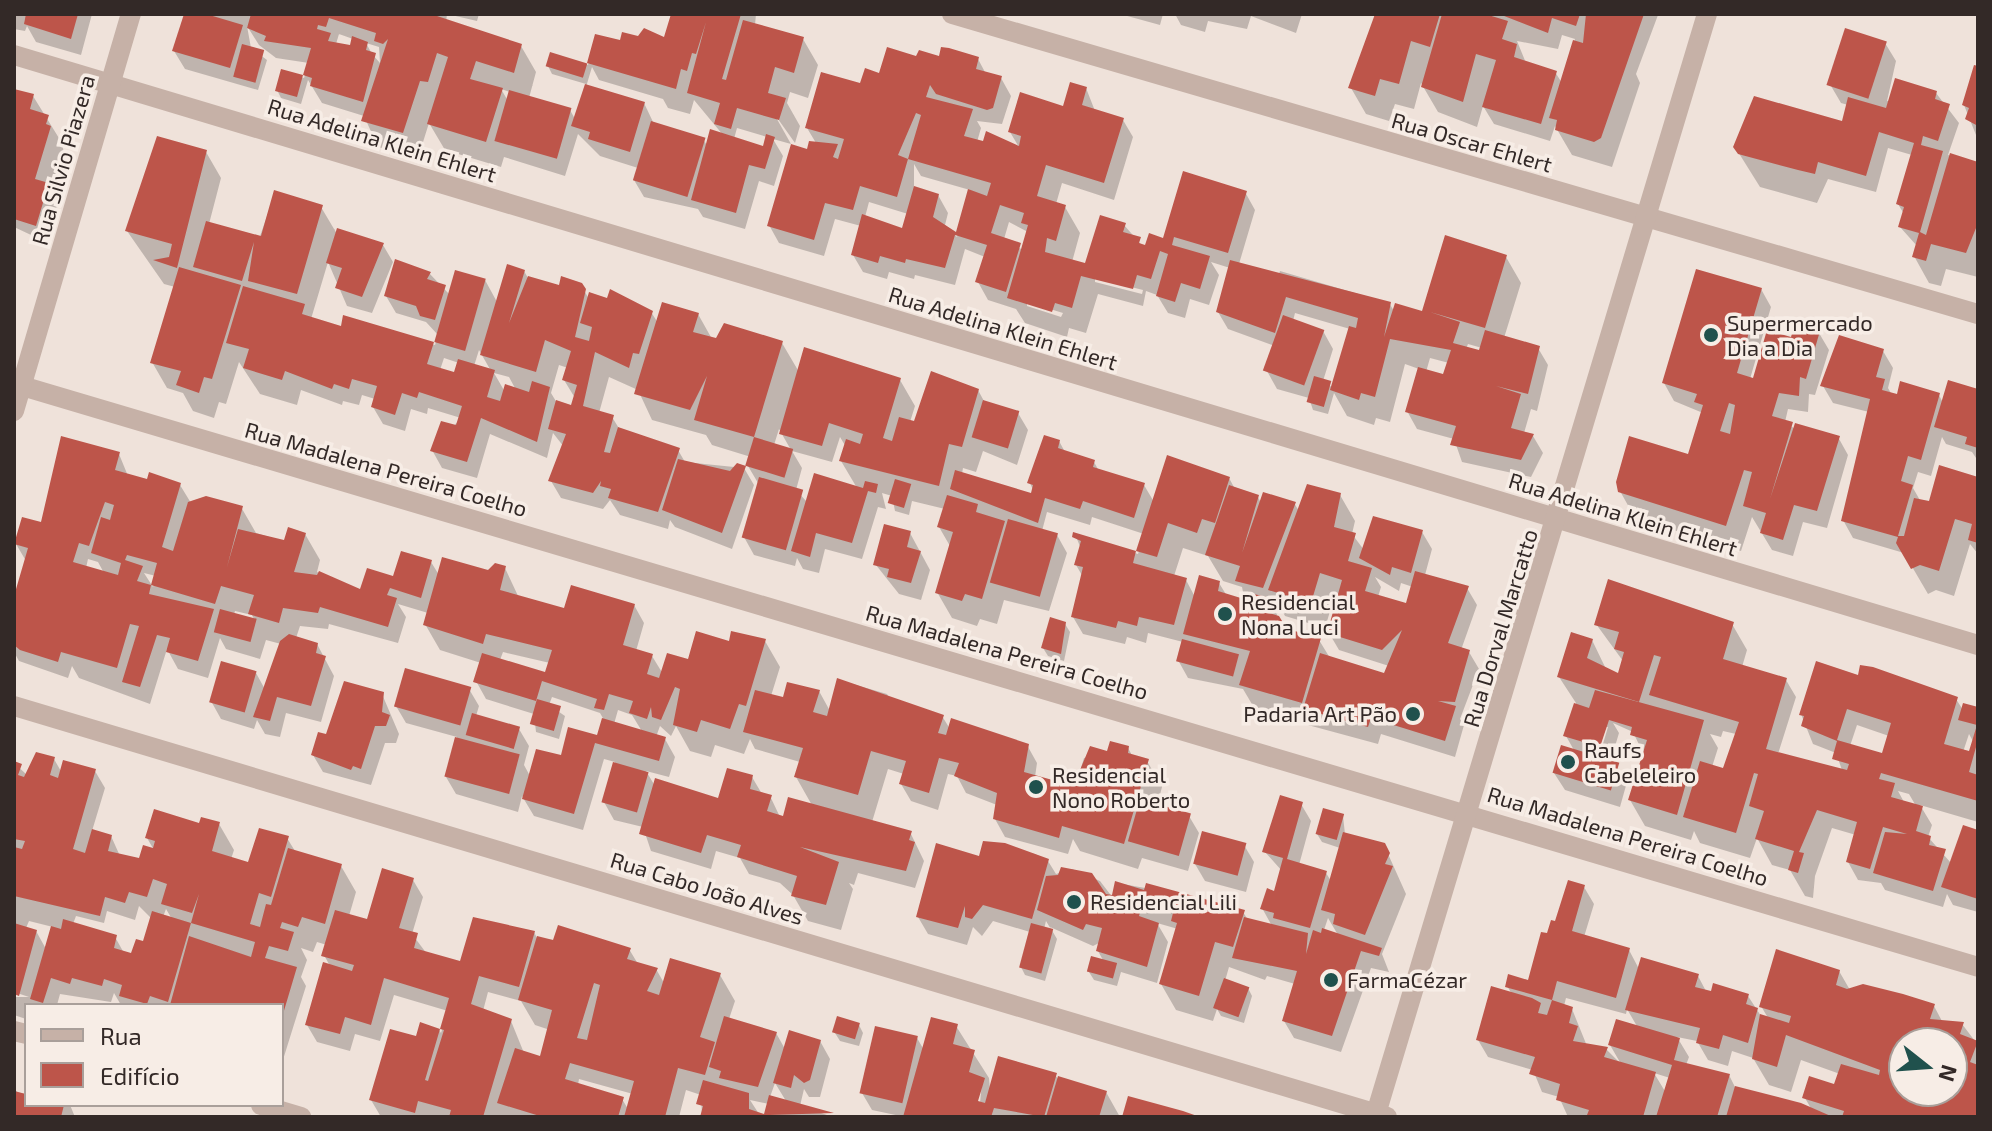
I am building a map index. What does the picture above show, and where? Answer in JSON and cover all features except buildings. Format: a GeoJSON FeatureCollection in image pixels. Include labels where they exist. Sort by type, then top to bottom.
{"type":"FeatureCollection","features":[{"type":"Feature","properties":{"kind":"street","name":"Rua Silvio Piazera"},"geometry":{"type":"LineString","coordinates":[[14,411],[131,14]]}},
{"type":"Feature","properties":{"kind":"street","name":"Rua Oscar Ehlert"},"geometry":{"type":"LineString","coordinates":[[952,14],[1978,314]]}},
{"type":"Feature","properties":{"kind":"street","name":"Rua Dorval Marcatto"},"geometry":{"type":"LineString","coordinates":[[1380,1116],[1707,14]]}},
{"type":"Feature","properties":{"kind":"street","name":"Rua Adelina Klein Ehlert"},"geometry":{"type":"LineString","coordinates":[[14,55],[1978,645]]}},
{"type":"Feature","properties":{"kind":"street","name":"Rua Madalena Pereira Coelho"},"geometry":{"type":"LineString","coordinates":[[22,386],[1469,813],[1978,967]]}},
{"type":"Feature","properties":{"kind":"street","name":"Rua Cabo João Alves"},"geometry":{"type":"LineString","coordinates":[[14,706],[1380,1116]]}},
{"type":"Feature","properties":{"kind":"street"},"geometry":{"type":"LineString","coordinates":[[268,1107],[301,1117]]}},
{"type":"Feature","properties":{"kind":"place","name":"Supermercado Dia a Dia"},"geometry":{"type":"Point","coordinates":[1711,335]}},
{"type":"Feature","properties":{"kind":"place","name":"Residencial Nona Luci"},"geometry":{"type":"Point","coordinates":[1225,614]}},
{"type":"Feature","properties":{"kind":"place","name":"Padaria Art Pão"},"geometry":{"type":"Point","coordinates":[1413,714]}},
{"type":"Feature","properties":{"kind":"place","name":"Raufs Cabeleleiro"},"geometry":{"type":"Point","coordinates":[1568,762]}},
{"type":"Feature","properties":{"kind":"place","name":"Residencial Nono Roberto"},"geometry":{"type":"Point","coordinates":[1036,787]}},
{"type":"Feature","properties":{"kind":"place","name":"Residencial Lili"},"geometry":{"type":"Point","coordinates":[1074,902]}},
{"type":"Feature","properties":{"kind":"place","name":"FarmaCézar"},"geometry":{"type":"Point","coordinates":[1331,980]}}]}
